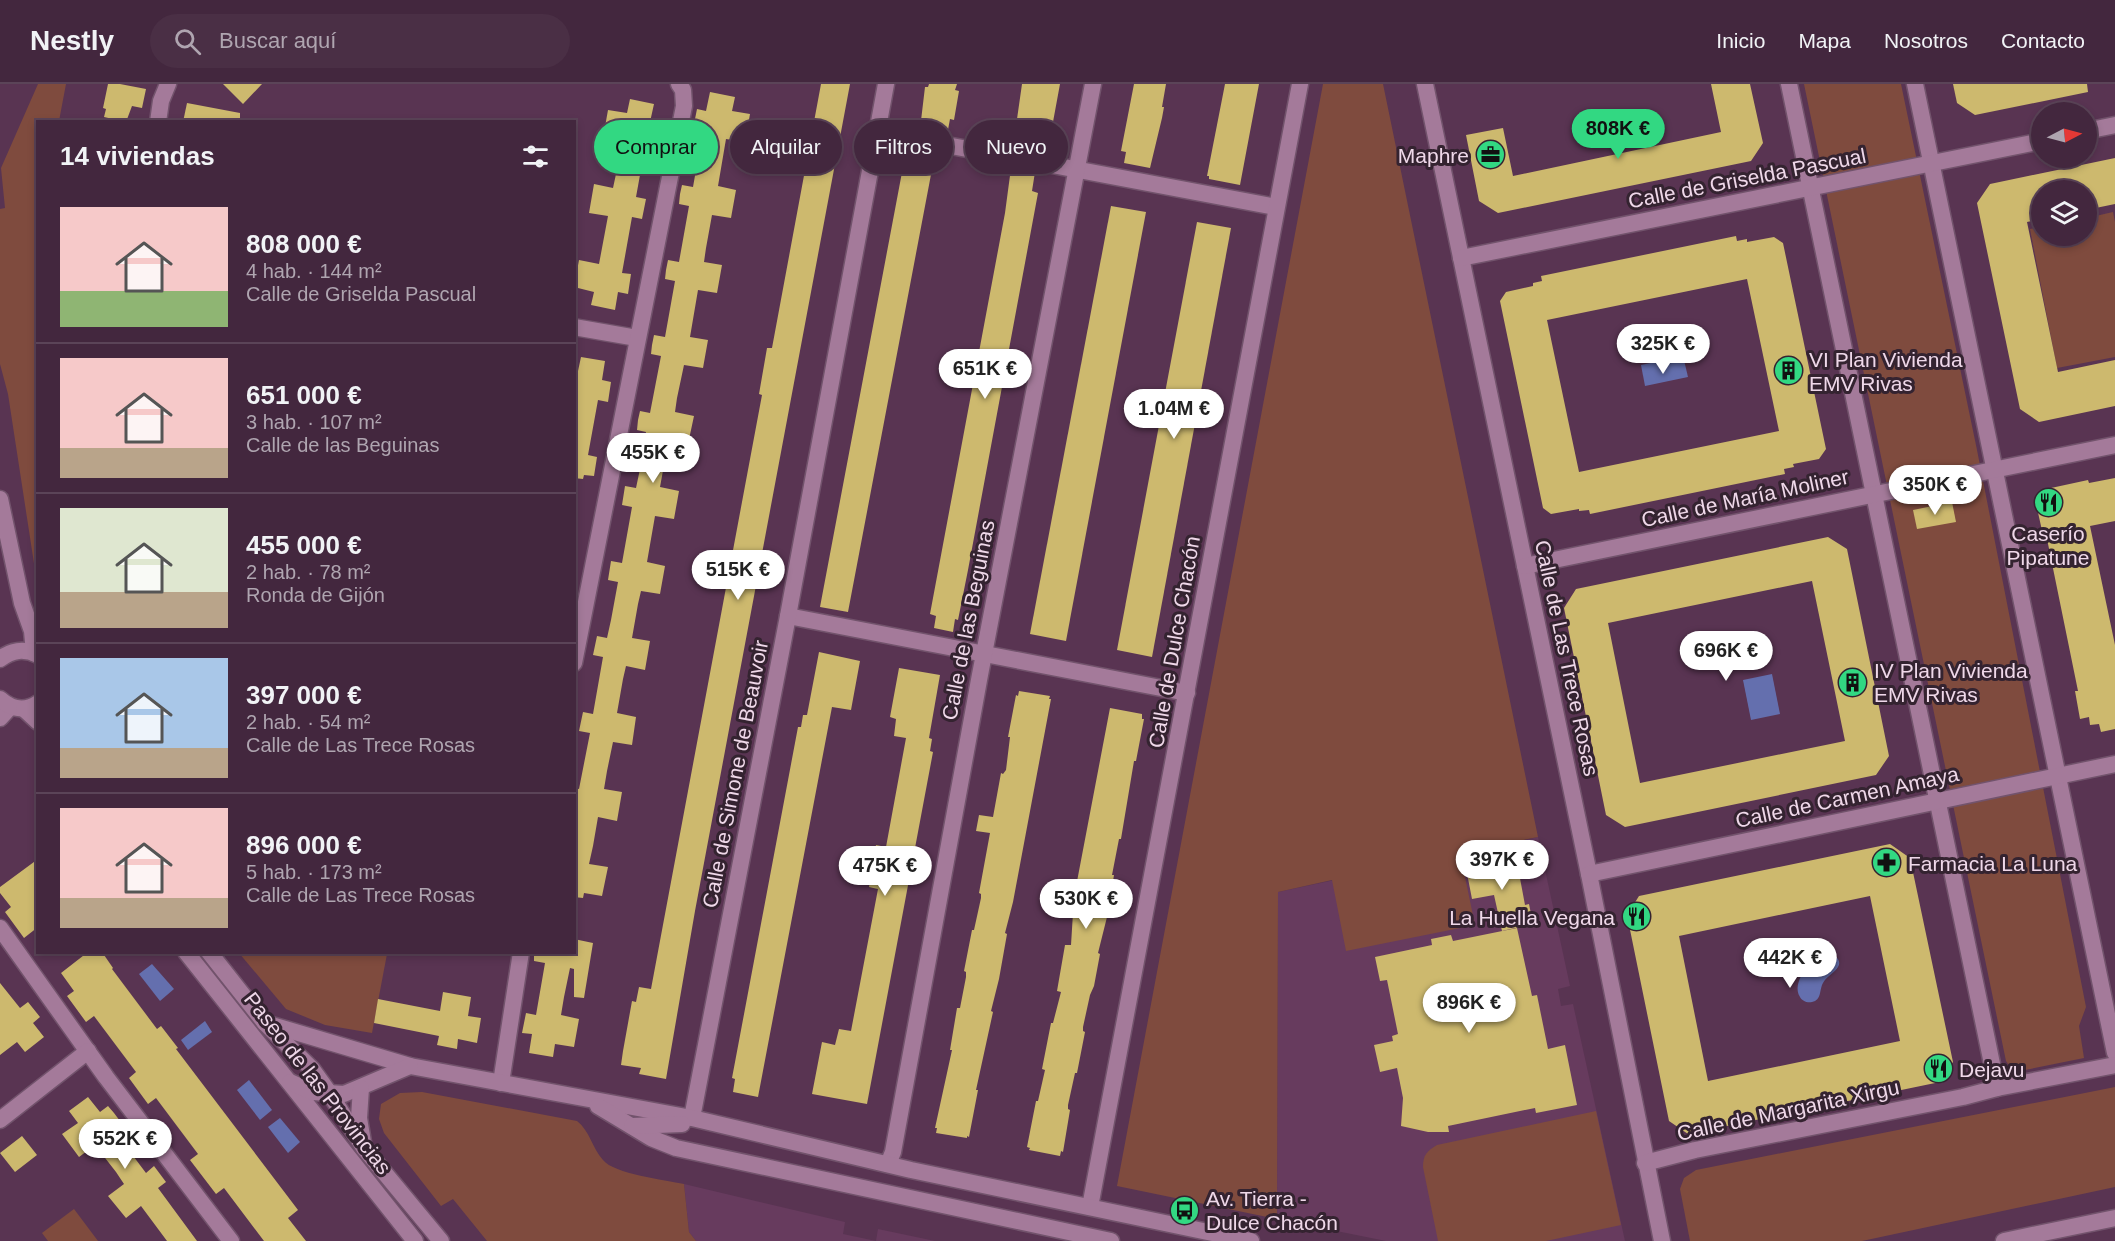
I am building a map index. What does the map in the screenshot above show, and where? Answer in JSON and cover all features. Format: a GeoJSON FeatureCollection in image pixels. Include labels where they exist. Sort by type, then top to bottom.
{"type":"FeatureCollection","features":[{"type":"Feature","properties":{"kind":"street"},"geometry":{"type":"LineString","coordinates":[[158,120],[168,84]]}},
{"type":"Feature","properties":{"kind":"street"},"geometry":{"type":"LineString","coordinates":[[576,653],[684,106],[679,84]]}},
{"type":"Feature","properties":{"kind":"street","name":"Calle de Simone de Beauvoir"},"geometry":{"type":"LineString","coordinates":[[879,120],[886,84]]}},
{"type":"Feature","properties":{"kind":"street","name":"Calle de las Beguinas"},"geometry":{"type":"LineString","coordinates":[[888,1164],[893,1152],[1092,84]]}},
{"type":"Feature","properties":{"kind":"street","name":"Calle de Dulce Chacón"},"geometry":{"type":"LineString","coordinates":[[1090,1207],[1300,84]]}},
{"type":"Feature","properties":{"kind":"street","name":"Calle de Las Trece Rosas"},"geometry":{"type":"LineString","coordinates":[[1425,84],[1662,1241]]}},
{"type":"Feature","properties":{"kind":"street"},"geometry":{"type":"LineString","coordinates":[[1789,84],[1997,1088]]}},
{"type":"Feature","properties":{"kind":"street"},"geometry":{"type":"LineString","coordinates":[[1915,84],[2115,1053]]}},
{"type":"Feature","properties":{"kind":"street"},"geometry":{"type":"LineString","coordinates":[[2097,129],[2115,125]]}},
{"type":"Feature","properties":{"kind":"street","name":"Calle de Griselda Pascual"},"geometry":{"type":"LineString","coordinates":[[1461,258],[2031,143]]}},
{"type":"Feature","properties":{"kind":"street"},"geometry":{"type":"LineString","coordinates":[[953,146],[1276,207]]}},
{"type":"Feature","properties":{"kind":"street","name":"Calle de Simone de Beauvoir"},"geometry":{"type":"LineString","coordinates":[[692,1118],[869,174]]}},
{"type":"Feature","properties":{"kind":"street"},"geometry":{"type":"LineString","coordinates":[[576,327],[637,338]]}},
{"type":"Feature","properties":{"kind":"street","name":"Calle de María Moliner"},"geometry":{"type":"LineString","coordinates":[[1525,566],[2115,445]]}},
{"type":"Feature","properties":{"kind":"street"},"geometry":{"type":"LineString","coordinates":[[0,499],[22,603],[32,631],[36,654]]}},
{"type":"Feature","properties":{"kind":"street"},"geometry":{"type":"LineString","coordinates":[[788,616],[1187,693]]}},
{"type":"Feature","properties":{"kind":"street"},"geometry":{"type":"LineString","coordinates":[[0,641],[0,659],[16,650],[26,650],[36,654]]}},
{"type":"Feature","properties":{"kind":"street"},"geometry":{"type":"LineString","coordinates":[[14,707],[36,721]]}},
{"type":"Feature","properties":{"kind":"street","name":"Calle de Carmen Amaya"},"geometry":{"type":"LineString","coordinates":[[1588,873],[2115,764]]}},
{"type":"Feature","properties":{"kind":"street"},"geometry":{"type":"LineString","coordinates":[[0,928],[88,1051],[231,1241]]}},
{"type":"Feature","properties":{"kind":"street","name":"Paseo de las Provincias"},"geometry":{"type":"LineString","coordinates":[[188,954],[415,1241]]}},
{"type":"Feature","properties":{"kind":"street","name":"Paseo de las Provincias"},"geometry":{"type":"LineString","coordinates":[[211,954],[265,1023],[337,1094],[364,1148],[441,1241]]}},
{"type":"Feature","properties":{"kind":"street"},"geometry":{"type":"LineString","coordinates":[[501,1083],[521,954]]}},
{"type":"Feature","properties":{"kind":"street"},"geometry":{"type":"LineString","coordinates":[[265,1023],[410,1066],[692,1118],[888,1164],[1251,1241]]}},
{"type":"Feature","properties":{"kind":"street"},"geometry":{"type":"LineString","coordinates":[[0,1120],[88,1051]]}},
{"type":"Feature","properties":{"kind":"street","name":"Calle de Margarita Xirgu"},"geometry":{"type":"LineString","coordinates":[[1646,1163],[1695,1150],[2115,1065]]}},
{"type":"Feature","properties":{"kind":"street"},"geometry":{"type":"LineString","coordinates":[[287,1081],[312,1092],[337,1094],[361,1088],[410,1066]]}},
{"type":"Feature","properties":{"kind":"street"},"geometry":{"type":"LineString","coordinates":[[361,1088],[359,1118],[364,1148]]}},
{"type":"Feature","properties":{"kind":"street"},"geometry":{"type":"LineString","coordinates":[[584,1099],[651,1138],[676,1148],[1111,1241]]}},
{"type":"Feature","properties":{"kind":"street"},"geometry":{"type":"LineString","coordinates":[[632,1126],[684,1124],[692,1118]]}},
{"type":"Feature","properties":{"kind":"street"},"geometry":{"type":"LineString","coordinates":[[2004,1241],[2115,1218]]}},
{"type":"Feature","properties":{"kind":"shaded area"},"geometry":{"type":"Polygon","coordinates":[[[38,84],[66,84],[59,120],[36,120],[36,576],[8,394],[0,364],[0,209],[5,208],[1,168],[38,84]]]}},
{"type":"Feature","properties":{"kind":"shaded area"},"geometry":{"type":"Polygon","coordinates":[[[1323,84],[1383,84],[1538,837],[1460,853],[1475,925],[1346,951],[1332,880],[1278,892],[1277,1219],[1117,1186],[1323,84]]]}},
{"type":"Feature","properties":{"kind":"shaded area"},"geometry":{"type":"Polygon","coordinates":[[[1804,84],[1901,84],[1977,450],[2086,1007],[2079,1026],[2084,1058],[2020,1071],[2012,1070],[2006,1061],[1804,84]]]}},
{"type":"Feature","properties":{"kind":"shaded area"},"geometry":{"type":"Polygon","coordinates":[[[2113,212],[2115,222],[2115,357],[2057,368],[2033,246],[2097,246],[2097,216],[2113,212]]]}},
{"type":"Feature","properties":{"kind":"shaded area"},"geometry":{"type":"Polygon","coordinates":[[[1538,837],[1570,986],[1558,989],[1561,1006],[1573,1004],[1625,1241],[1386,1241],[1277,1219],[1278,892],[1538,837]]]}},
{"type":"Feature","properties":{"kind":"shaded area"},"geometry":{"type":"Polygon","coordinates":[[[240,954],[387,954],[372,1033],[325,1025],[286,1009],[240,954]]]}},
{"type":"Feature","properties":{"kind":"shaded area"},"geometry":{"type":"Polygon","coordinates":[[[2115,1087],[2115,1187],[1862,1241],[1690,1241],[1680,1189],[1684,1178],[1696,1170],[2115,1087]]]}},
{"type":"Feature","properties":{"kind":"shaded area"},"geometry":{"type":"Polygon","coordinates":[[[422,1092],[577,1121],[585,1130],[599,1155],[609,1165],[628,1173],[684,1184],[689,1232],[696,1241],[487,1241],[453,1199],[441,1206],[384,1133],[379,1119],[381,1104],[400,1093],[422,1092]]]}},
{"type":"Feature","properties":{"kind":"shaded area"},"geometry":{"type":"Polygon","coordinates":[[[1596,1111],[1621,1225],[1546,1241],[1438,1241],[1423,1167],[1425,1156],[1431,1149],[1437,1145],[1596,1111]]]}},
{"type":"Feature","properties":{"kind":"shaded area"},"geometry":{"type":"Polygon","coordinates":[[[684,1184],[845,1222],[843,1234],[876,1241],[696,1241],[689,1232],[684,1184]]]}},
{"type":"Feature","properties":{"kind":"shaded area"},"geometry":{"type":"Polygon","coordinates":[[[74,1209],[98,1241],[48,1241],[42,1233],[74,1209]]]}},
{"type":"Feature","properties":{"kind":"shaded area"},"geometry":{"type":"Polygon","coordinates":[[[878,1229],[935,1241],[876,1241],[878,1229]]]}},
{"type":"Feature","properties":{"kind":"water"},"geometry":{"type":"Polygon","coordinates":[[[1683,356],[1688,377],[1645,386],[1641,365],[1683,356]]]}},
{"type":"Feature","properties":{"kind":"water"},"geometry":{"type":"Polygon","coordinates":[[[1772,674],[1780,714],[1751,720],[1743,680],[1772,674]]]}},
{"type":"Feature","properties":{"kind":"water"},"geometry":{"type":"Polygon","coordinates":[[[1829,952],[1836,957],[1839,965],[1823,983],[1817,999],[1812,1002],[1805,1001],[1798,991],[1800,979],[1820,953],[1829,952]]]}},
{"type":"Feature","properties":{"kind":"water"},"geometry":{"type":"Polygon","coordinates":[[[152,964],[174,989],[160,1001],[139,974],[152,964]]]}},
{"type":"Feature","properties":{"kind":"water"},"geometry":{"type":"Polygon","coordinates":[[[205,1021],[212,1032],[188,1050],[181,1040],[205,1021]]]}},
{"type":"Feature","properties":{"kind":"water"},"geometry":{"type":"Polygon","coordinates":[[[249,1080],[272,1110],[260,1120],[237,1090],[249,1080]]]}},
{"type":"Feature","properties":{"kind":"water"},"geometry":{"type":"Polygon","coordinates":[[[280,1118],[300,1142],[288,1153],[268,1127],[280,1118]]]}},
{"type":"Feature","properties":{"kind":"building"},"geometry":{"type":"Polygon","coordinates":[[[108,84],[146,89],[142,108],[132,106],[127,120],[104,117],[106,109],[103,108],[108,84]]]}},
{"type":"Feature","properties":{"kind":"building"},"geometry":{"type":"Polygon","coordinates":[[[223,84],[262,84],[243,104],[223,84]]]}},
{"type":"Feature","properties":{"kind":"building"},"geometry":{"type":"Polygon","coordinates":[[[821,84],[850,84],[842,127],[842,120],[814,120],[821,84]]]}},
{"type":"Feature","properties":{"kind":"building"},"geometry":{"type":"Polygon","coordinates":[[[929,84],[957,84],[955,90],[959,91],[954,120],[921,120],[925,87],[929,84]]]}},
{"type":"Feature","properties":{"kind":"building"},"geometry":{"type":"Polygon","coordinates":[[[1022,84],[1060,84],[1053,120],[1017,120],[1022,84]]]}},
{"type":"Feature","properties":{"kind":"building"},"geometry":{"type":"Polygon","coordinates":[[[1134,84],[1166,84],[1162,118],[1150,168],[1124,163],[1126,152],[1121,151],[1134,84]]]}},
{"type":"Feature","properties":{"kind":"building"},"geometry":{"type":"Polygon","coordinates":[[[1225,84],[1259,84],[1240,185],[1209,179],[1207,176],[1225,84]]]}},
{"type":"Feature","properties":{"kind":"building"},"geometry":{"type":"Polygon","coordinates":[[[1711,84],[1750,84],[1763,143],[1751,161],[1498,213],[1479,201],[1466,135],[1503,128],[1513,176],[1721,132],[1711,84]]]}},
{"type":"Feature","properties":{"kind":"building"},"geometry":{"type":"Polygon","coordinates":[[[1953,84],[2087,84],[2088,92],[1975,115],[1957,103],[1953,84]]]}},
{"type":"Feature","properties":{"kind":"building"},"geometry":{"type":"Polygon","coordinates":[[[710,92],[735,97],[732,111],[750,114],[749,120],[730,120],[730,140],[726,139],[718,186],[736,190],[731,218],[712,215],[704,262],[722,265],[717,293],[698,290],[690,337],[708,340],[703,368],[684,365],[677,398],[675,412],[694,416],[688,444],[669,441],[666,454],[660,487],[679,491],[674,519],[655,516],[647,562],[665,566],[660,594],[641,591],[638,604],[632,638],[650,641],[645,670],[626,666],[623,679],[617,713],[636,717],[632,745],[613,742],[604,789],[622,792],[617,821],[598,817],[589,864],[608,867],[602,896],[584,893],[583,898],[576,897],[576,788],[579,789],[590,733],[579,731],[583,712],[593,714],[603,657],[593,655],[597,636],[607,638],[611,620],[618,582],[608,580],[611,561],[622,563],[632,507],[622,505],[625,486],[636,488],[640,469],[646,432],[637,430],[638,420],[640,411],[650,413],[661,356],[651,354],[654,335],[665,337],[675,281],[665,279],[666,270],[668,260],[679,262],[689,206],[679,204],[680,194],[682,185],[693,187],[695,174],[718,174],[718,120],[695,120],[697,109],[706,111],[710,92]]]}},
{"type":"Feature","properties":{"kind":"building"},"geometry":{"type":"Polygon","coordinates":[[[630,99],[654,104],[650,120],[606,120],[608,110],[627,113],[630,99]]]}},
{"type":"Feature","properties":{"kind":"building"},"geometry":{"type":"Polygon","coordinates":[[[187,103],[240,113],[240,120],[183,120],[187,103]]]}},
{"type":"Feature","properties":{"kind":"building","name":"VI Plan Vivienda EMV Rivas"},"geometry":{"type":"Polygon","coordinates":[[[2115,158],[2115,204],[2097,208],[2097,180],[2031,180],[2031,221],[2027,222],[2058,372],[2115,360],[2115,406],[2039,422],[2020,409],[1977,203],[1990,184],[2067,168],[2097,168],[2097,162],[2115,158]]]}},
{"type":"Feature","properties":{"kind":"building"},"geometry":{"type":"Polygon","coordinates":[[[616,174],[640,174],[636,197],[646,199],[642,219],[632,217],[622,273],[631,274],[628,294],[618,292],[615,310],[591,305],[594,292],[576,288],[579,260],[599,264],[608,216],[589,213],[594,184],[613,188],[616,174]]]}},
{"type":"Feature","properties":{"kind":"building"},"geometry":{"type":"Polygon","coordinates":[[[804,174],[833,174],[695,911],[666,1079],[639,1074],[641,1068],[621,1065],[623,1051],[632,1001],[636,1002],[639,987],[651,989],[762,395],[759,394],[767,348],[772,348],[804,174]]]}},
{"type":"Feature","properties":{"kind":"building"},"geometry":{"type":"Polygon","coordinates":[[[902,174],[931,174],[848,612],[820,607],[902,174]]]}},
{"type":"Feature","properties":{"kind":"building"},"geometry":{"type":"Polygon","coordinates":[[[1010,174],[1035,174],[1032,191],[1038,193],[968,570],[958,620],[955,619],[953,632],[934,628],[936,616],[930,614],[1005,213],[1010,174]]]}},
{"type":"Feature","properties":{"kind":"building"},"geometry":{"type":"Polygon","coordinates":[[[1111,206],[1146,212],[1066,641],[1030,634],[1111,206]]]}},
{"type":"Feature","properties":{"kind":"building"},"geometry":{"type":"Polygon","coordinates":[[[1197,222],[1231,228],[1152,657],[1117,650],[1197,222]]]}},
{"type":"Feature","properties":{"kind":"building","name":"VI Plan Vivienda EMV Rivas"},"geometry":{"type":"Polygon","coordinates":[[[1736,236],[1737,241],[1747,239],[1747,242],[1774,237],[1783,243],[1826,449],[1819,459],[1793,464],[1794,467],[1784,469],[1785,474],[1590,514],[1589,510],[1579,511],[1579,509],[1551,514],[1543,508],[1500,301],[1506,292],[1533,286],[1533,283],[1542,281],[1541,276],[1736,236]],[[1747,279],[1547,320],[1579,472],[1779,431],[1747,279]]]}},
{"type":"Feature","properties":{"kind":"building"},"geometry":{"type":"Polygon","coordinates":[[[581,357],[605,361],[602,380],[611,382],[608,402],[598,400],[588,455],[597,457],[594,476],[584,475],[583,479],[576,478],[576,370],[578,371],[581,357]]]}},
{"type":"Feature","properties":{"kind":"building"},"geometry":{"type":"Polygon","coordinates":[[[2115,478],[2115,521],[2090,526],[2115,645],[2115,729],[2101,732],[2099,724],[2090,725],[2089,717],[2080,719],[2075,691],[2078,691],[2046,534],[2043,535],[2037,508],[2044,507],[2043,499],[2052,496],[2051,488],[2088,480],[2089,483],[2115,478]]]}},
{"type":"Feature","properties":{"kind":"building"},"geometry":{"type":"Polygon","coordinates":[[[1952,502],[1956,522],[1917,529],[1913,510],[1952,502]]]}},
{"type":"Feature","properties":{"kind":"building","name":"IV Plan Vivienda EMV Rivas"},"geometry":{"type":"Polygon","coordinates":[[[1828,537],[1847,549],[1889,756],[1876,775],[1625,827],[1606,815],[1564,608],[1576,589],[1828,537]],[[1812,581],[1608,623],[1640,783],[1845,741],[1812,581]]]}},
{"type":"Feature","properties":{"kind":"building"},"geometry":{"type":"Polygon","coordinates":[[[819,652],[860,661],[851,710],[832,707],[758,1097],[733,1092],[735,1079],[732,1078],[798,727],[801,727],[803,715],[807,715],[819,652]]]}},
{"type":"Feature","properties":{"kind":"building"},"geometry":{"type":"Polygon","coordinates":[[[899,668],[940,675],[929,738],[932,739],[930,751],[933,752],[867,1104],[812,1094],[822,1042],[835,1045],[839,1029],[851,1031],[878,889],[869,887],[876,845],[886,847],[906,738],[894,736],[896,719],[890,717],[899,668]]]}},
{"type":"Feature","properties":{"kind":"building"},"geometry":{"type":"Polygon","coordinates":[[[1019,691],[1050,696],[1049,699],[1051,699],[1013,902],[1005,933],[1007,934],[999,979],[991,1011],[993,1012],[967,1138],[936,1133],[937,1128],[935,1128],[952,1050],[950,1050],[957,1008],[960,1008],[966,977],[964,971],[972,930],[974,930],[981,898],[979,893],[990,833],[976,831],[979,815],[993,817],[1001,773],[1003,774],[1006,770],[1010,737],[1008,737],[1016,695],[1018,696],[1019,691]]]}},
{"type":"Feature","properties":{"kind":"building"},"geometry":{"type":"Polygon","coordinates":[[[1110,708],[1142,714],[1142,719],[1144,719],[1112,875],[1114,875],[1098,953],[1100,954],[1094,986],[1083,1027],[1085,1032],[1077,1073],[1075,1073],[1068,1105],[1070,1110],[1063,1152],[1061,1151],[1060,1156],[1029,1150],[1030,1148],[1027,1147],[1045,1070],[1042,1069],[1051,1023],[1053,1023],[1061,992],[1057,991],[1065,945],[1071,945],[1073,913],[1071,913],[1110,708]]]}},
{"type":"Feature","properties":{"kind":"building"},"geometry":{"type":"Polygon","coordinates":[[[1890,844],[1910,858],[1953,1062],[1940,1082],[1688,1134],[1669,1121],[1627,915],[1639,896],[1890,844]],[[1870,896],[1679,936],[1708,1081],[1900,1041],[1870,896]]]}},
{"type":"Feature","properties":{"kind":"building"},"geometry":{"type":"Polygon","coordinates":[[[1516,857],[1525,905],[1529,904],[1533,924],[1502,931],[1494,895],[1472,899],[1466,868],[1516,857]]]}},
{"type":"Feature","properties":{"kind":"building"},"geometry":{"type":"Polygon","coordinates":[[[36,860],[36,929],[24,938],[5,912],[11,907],[0,893],[0,887],[36,860]]]}},
{"type":"Feature","properties":{"kind":"building"},"geometry":{"type":"Polygon","coordinates":[[[1517,928],[1532,996],[1537,995],[1548,1049],[1565,1045],[1577,1105],[1536,1113],[1535,1108],[1448,1126],[1449,1132],[1428,1132],[1401,1126],[1403,1098],[1397,1068],[1380,1072],[1374,1045],[1393,1041],[1392,1036],[1398,1034],[1387,980],[1380,981],[1375,957],[1432,945],[1431,939],[1451,935],[1453,941],[1517,928]]]}},
{"type":"Feature","properties":{"kind":"building"},"geometry":{"type":"Polygon","coordinates":[[[576,939],[593,943],[584,998],[574,997],[574,969],[570,968],[564,997],[561,1015],[579,1019],[574,1047],[555,1044],[553,1057],[529,1053],[532,1034],[522,1033],[526,1013],[536,1015],[545,963],[534,961],[534,954],[576,954],[576,939]]]}},
{"type":"Feature","properties":{"kind":"building"},"geometry":{"type":"Polygon","coordinates":[[[85,954],[103,954],[157,1029],[161,1026],[298,1210],[288,1218],[306,1241],[264,1241],[224,1188],[216,1194],[190,1160],[198,1154],[156,1098],[148,1104],[129,1078],[136,1072],[94,1016],[86,1022],[67,996],[74,991],[61,973],[85,954]]]}},
{"type":"Feature","properties":{"kind":"building"},"geometry":{"type":"Polygon","coordinates":[[[0,983],[20,1008],[28,1002],[40,1017],[33,1023],[44,1037],[25,1052],[17,1042],[0,1055],[0,983]]]}},
{"type":"Feature","properties":{"kind":"building"},"geometry":{"type":"Polygon","coordinates":[[[443,992],[471,997],[468,1016],[481,1018],[477,1043],[458,1039],[457,1049],[437,1045],[439,1036],[374,1023],[378,999],[440,1011],[443,992]]]}},
{"type":"Feature","properties":{"kind":"building"},"geometry":{"type":"Polygon","coordinates":[[[88,1097],[100,1112],[108,1106],[114,1113],[120,1121],[112,1128],[146,1173],[154,1166],[166,1182],[158,1188],[197,1241],[167,1241],[141,1206],[126,1218],[108,1196],[124,1184],[116,1172],[95,1145],[79,1157],[62,1134],[78,1123],[69,1111],[88,1097]]]}},
{"type":"Feature","properties":{"kind":"building"},"geometry":{"type":"Polygon","coordinates":[[[22,1136],[37,1155],[15,1172],[0,1153],[22,1136]]]}},
{"type":"Feature","properties":{"kind":"place","name":"Maphre"},"geometry":{"type":"Point","coordinates":[1490,155]}},
{"type":"Feature","properties":{"kind":"place","name":"VI Plan Vivienda EMV Rivas"},"geometry":{"type":"Point","coordinates":[1788,371]}},
{"type":"Feature","properties":{"kind":"place","name":"Caserío Pipatune"},"geometry":{"type":"Point","coordinates":[2048,502]}},
{"type":"Feature","properties":{"kind":"place","name":"IV Plan Vivienda EMV Rivas"},"geometry":{"type":"Point","coordinates":[1853,682]}},
{"type":"Feature","properties":{"kind":"place","name":"Farmacia La Luna"},"geometry":{"type":"Point","coordinates":[1887,863]}},
{"type":"Feature","properties":{"kind":"place","name":"La Huella Vegana"},"geometry":{"type":"Point","coordinates":[1636,917]}},
{"type":"Feature","properties":{"kind":"place","name":"Dejavu"},"geometry":{"type":"Point","coordinates":[1938,1069]}},
{"type":"Feature","properties":{"kind":"place","name":"Av. Tierra - Dulce Chacón"},"geometry":{"type":"Point","coordinates":[1185,1210]}}]}
